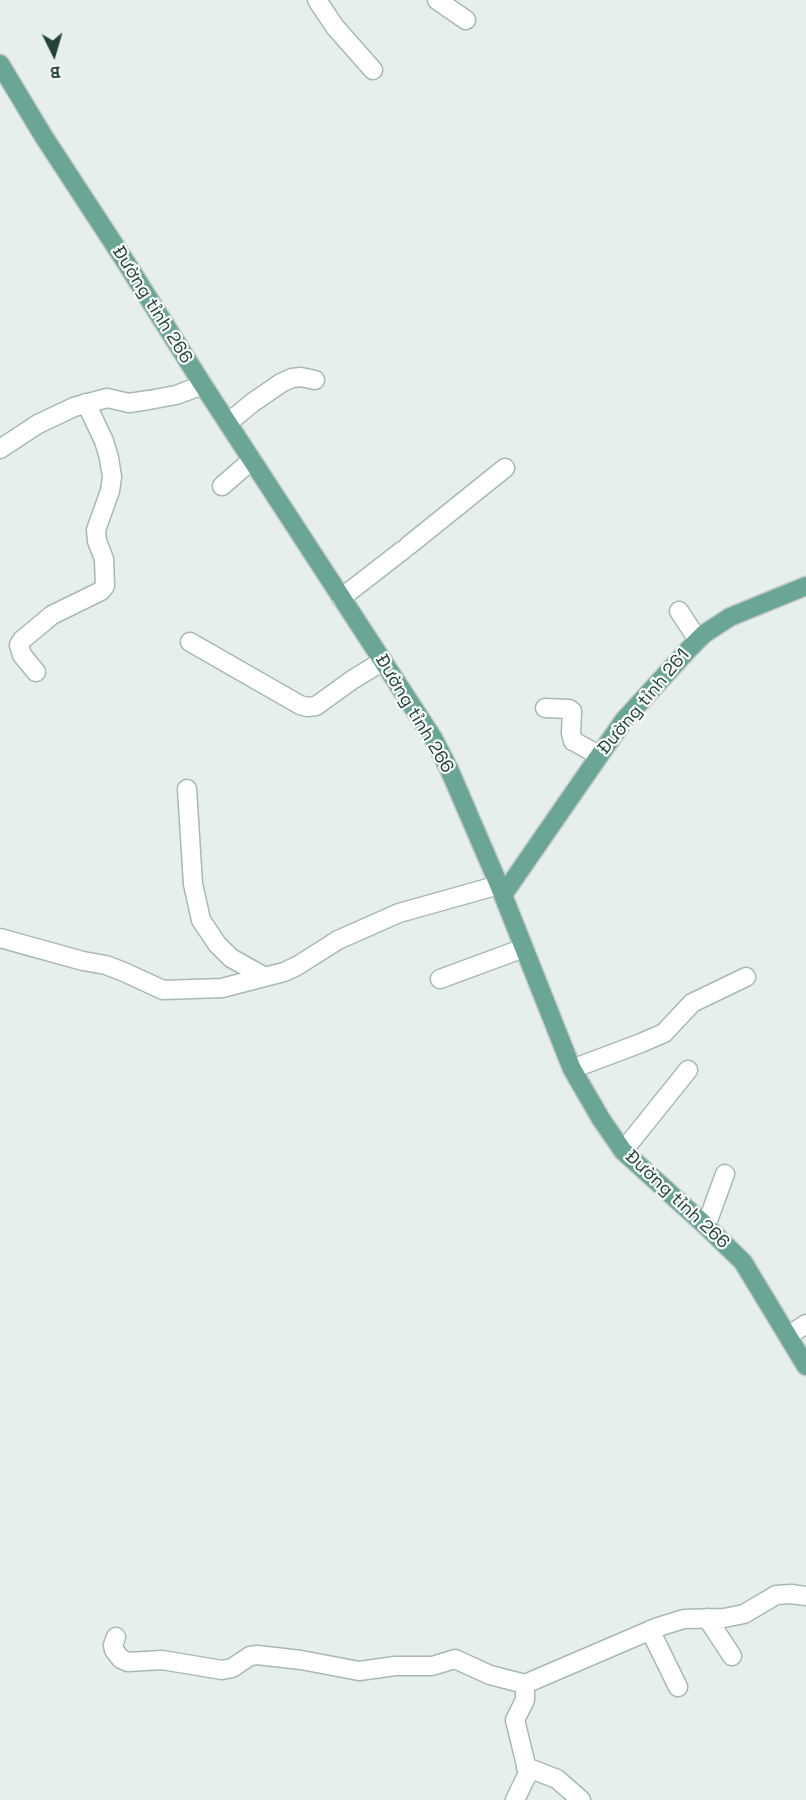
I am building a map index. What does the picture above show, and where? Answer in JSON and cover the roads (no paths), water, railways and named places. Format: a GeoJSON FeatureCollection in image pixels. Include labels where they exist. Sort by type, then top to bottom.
{"type":"FeatureCollection","features":[{"type":"Feature","properties":{"kind":"main road","name":"Đường tỉnh 266"},"geometry":{"type":"LineString","coordinates":[[0,64],[202,385],[432,738],[445,762],[501,890],[572,1069],[601,1119],[623,1151],[743,1262],[806,1366]]}},
{"type":"Feature","properties":{"kind":"main road","name":"Đường tỉnh 261"},"geometry":{"type":"LineString","coordinates":[[501,890],[624,720],[698,640],[730,617],[806,586]]}},
{"type":"Feature","properties":{"kind":"street"},"geometry":{"type":"LineString","coordinates":[[317,0],[335,27],[373,70]]}},
{"type":"Feature","properties":{"kind":"street"},"geometry":{"type":"LineString","coordinates":[[436,0],[466,20]]}},
{"type":"Feature","properties":{"kind":"street"},"geometry":{"type":"LineString","coordinates":[[228,423],[281,383],[301,377],[315,380]]}},
{"type":"Feature","properties":{"kind":"street"},"geometry":{"type":"LineString","coordinates":[[0,449],[38,424],[86,403],[107,398],[129,403],[149,400],[176,395],[202,385]]}},
{"type":"Feature","properties":{"kind":"street"},"geometry":{"type":"LineString","coordinates":[[36,672],[22,655],[21,640],[52,615],[101,591],[105,586],[104,559],[97,541],[96,530],[110,491],[111,477],[104,441],[86,403]]}},
{"type":"Feature","properties":{"kind":"street"},"geometry":{"type":"LineString","coordinates":[[222,486],[252,460]]}},
{"type":"Feature","properties":{"kind":"street"},"geometry":{"type":"LineString","coordinates":[[341,598],[506,468]]}},
{"type":"Feature","properties":{"kind":"street"},"geometry":{"type":"LineString","coordinates":[[679,611],[698,640]]}},
{"type":"Feature","properties":{"kind":"street"},"geometry":{"type":"LineString","coordinates":[[190,642],[307,707],[316,706],[352,680],[383,662]]}},
{"type":"Feature","properties":{"kind":"street"},"geometry":{"type":"LineString","coordinates":[[545,708],[572,711],[573,741],[599,755]]}},
{"type":"Feature","properties":{"kind":"street"},"geometry":{"type":"LineString","coordinates":[[187,789],[193,884],[201,920],[217,944],[231,958],[265,977]]}},
{"type":"Feature","properties":{"kind":"street"},"geometry":{"type":"LineString","coordinates":[[0,938],[83,961],[106,965],[163,990],[222,988],[284,972],[338,940],[399,913],[501,890]]}},
{"type":"Feature","properties":{"kind":"street"},"geometry":{"type":"LineString","coordinates":[[440,979],[524,948]]}},
{"type":"Feature","properties":{"kind":"street"},"geometry":{"type":"LineString","coordinates":[[572,1069],[663,1033],[692,1003],[746,977]]}},
{"type":"Feature","properties":{"kind":"street"},"geometry":{"type":"LineString","coordinates":[[623,1151],[688,1070]]}},
{"type":"Feature","properties":{"kind":"street"},"geometry":{"type":"LineString","coordinates":[[706,1226],[725,1174]]}},
{"type":"Feature","properties":{"kind":"street"},"geometry":{"type":"LineString","coordinates":[[788,1336],[806,1324]]}},
{"type":"Feature","properties":{"kind":"street"},"geometry":{"type":"LineString","coordinates":[[116,1637],[114,1650],[121,1659],[128,1662],[162,1660],[222,1670],[232,1668],[250,1656],[257,1655],[301,1660],[359,1671],[395,1666],[432,1666],[455,1659],[490,1675],[525,1684],[658,1645],[684,1618],[711,1623],[744,1614],[776,1595],[806,1596]]}},
{"type":"Feature","properties":{"kind":"street"},"geometry":{"type":"LineString","coordinates":[[711,1623],[728,1650]]}},
{"type":"Feature","properties":{"kind":"street"},"geometry":{"type":"LineString","coordinates":[[658,1645],[678,1687]]}},
{"type":"Feature","properties":{"kind":"street"},"geometry":{"type":"LineString","coordinates":[[515,1800],[528,1773],[515,1720],[525,1700],[525,1684]]}},
{"type":"Feature","properties":{"kind":"street"},"geometry":{"type":"LineString","coordinates":[[526,1767],[558,1779],[581,1800]]}}]}
